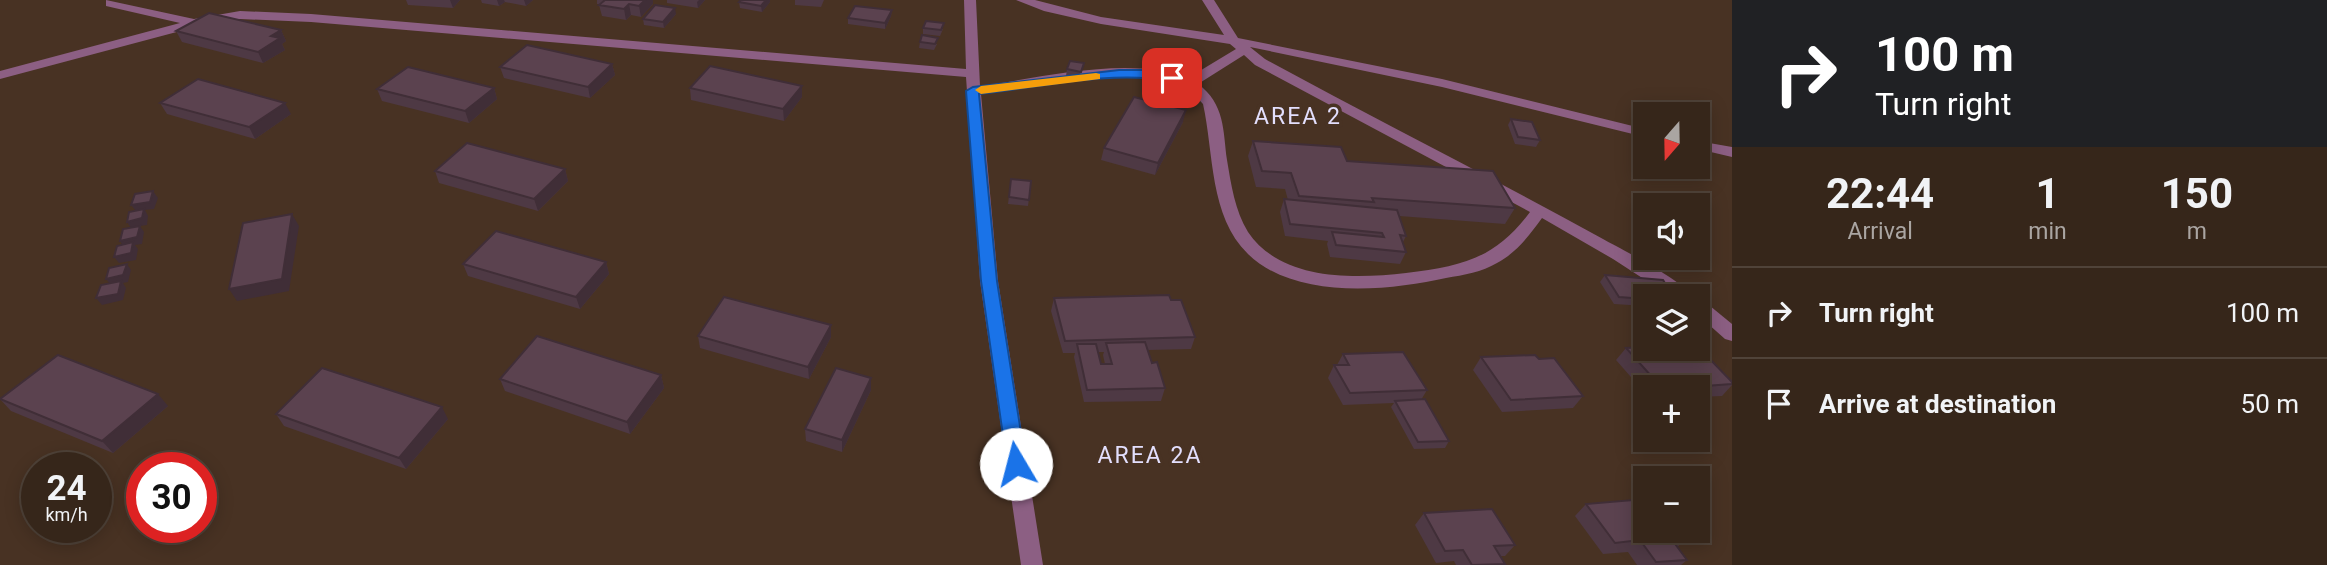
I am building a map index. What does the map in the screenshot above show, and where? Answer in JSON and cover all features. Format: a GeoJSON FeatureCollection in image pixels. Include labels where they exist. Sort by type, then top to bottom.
{"type":"FeatureCollection","features":[{"type":"Feature","properties":{"kind":"street"},"geometry":{"type":"LineString","coordinates":[[970,0],[973,83],[989,281],[1032,565]]}},
{"type":"Feature","properties":{"kind":"street"},"geometry":{"type":"LineString","coordinates":[[1022,0],[1144,28],[1496,94],[1633,130]]}},
{"type":"Feature","properties":{"kind":"street"},"geometry":{"type":"LineString","coordinates":[[1208,0],[1239,45],[1371,123],[1500,188],[1619,255],[1664,284]]}},
{"type":"Feature","properties":{"kind":"street"},"geometry":{"type":"LineString","coordinates":[[110,3],[193,23]]}},
{"type":"Feature","properties":{"kind":"street"},"geometry":{"type":"LineString","coordinates":[[0,75],[193,23],[240,15],[311,18],[973,83],[1148,74],[1188,84],[1210,103],[1225,195],[1238,229],[1254,250],[1281,266],[1314,278],[1372,284],[1404,281],[1473,267],[1492,259],[1515,241],[1539,210]]}},
{"type":"Feature","properties":{"kind":"street"},"geometry":{"type":"LineString","coordinates":[[1188,84],[1239,45]]}},
{"type":"Feature","properties":{"kind":"street"},"geometry":{"type":"LineString","coordinates":[[1710,147],[1732,152]]}},
{"type":"Feature","properties":{"kind":"street"},"geometry":{"type":"LineString","coordinates":[[1710,316],[1732,334]]}},
{"type":"Feature","properties":{"kind":"building"},"geometry":{"type":"Polygon","coordinates":[[[605,0],[645,0],[639,6],[629,4],[624,9],[599,5],[605,0]]]}},
{"type":"Feature","properties":{"kind":"building"},"geometry":{"type":"Polygon","coordinates":[[[766,0],[761,6],[739,2],[766,0]]]}},
{"type":"Feature","properties":{"kind":"building"},"geometry":{"type":"Polygon","coordinates":[[[655,5],[675,8],[663,22],[643,19],[655,5]]]}},
{"type":"Feature","properties":{"kind":"building"},"geometry":{"type":"Polygon","coordinates":[[[855,6],[892,10],[885,23],[848,18],[855,6]]]}},
{"type":"Feature","properties":{"kind":"building"},"geometry":{"type":"Polygon","coordinates":[[[209,13],[281,30],[271,36],[280,38],[258,52],[176,31],[209,13]]]}},
{"type":"Feature","properties":{"kind":"building"},"geometry":{"type":"Polygon","coordinates":[[[926,21],[944,23],[941,30],[923,28],[926,21]]]}},
{"type":"Feature","properties":{"kind":"building"},"geometry":{"type":"Polygon","coordinates":[[[922,35],[938,38],[935,44],[920,42],[922,35]]]}},
{"type":"Feature","properties":{"kind":"building"},"geometry":{"type":"Polygon","coordinates":[[[527,45],[612,64],[588,87],[500,67],[527,45]]]}},
{"type":"Feature","properties":{"kind":"building"},"geometry":{"type":"Polygon","coordinates":[[[1070,61],[1084,63],[1081,72],[1067,69],[1070,61]]]}},
{"type":"Feature","properties":{"kind":"building"},"geometry":{"type":"Polygon","coordinates":[[[710,66],[802,86],[783,109],[690,88],[710,66]]]}},
{"type":"Feature","properties":{"kind":"building"},"geometry":{"type":"Polygon","coordinates":[[[408,67],[494,88],[465,111],[377,89],[408,67]]]}},
{"type":"Feature","properties":{"kind":"building"},"geometry":{"type":"Polygon","coordinates":[[[198,79],[285,103],[249,127],[160,103],[198,79]]]}},
{"type":"Feature","properties":{"kind":"building"},"geometry":{"type":"Polygon","coordinates":[[[1134,97],[1186,110],[1158,163],[1104,148],[1134,97]]]}},
{"type":"Feature","properties":{"kind":"building"},"geometry":{"type":"Polygon","coordinates":[[[1511,119],[1532,122],[1540,140],[1518,137],[1511,119]]]}},
{"type":"Feature","properties":{"kind":"building"},"geometry":{"type":"Polygon","coordinates":[[[1253,141],[1341,147],[1347,161],[1493,171],[1515,208],[1299,196],[1291,173],[1262,171],[1253,141]]]}},
{"type":"Feature","properties":{"kind":"building"},"geometry":{"type":"Polygon","coordinates":[[[467,143],[565,169],[534,199],[435,171],[467,143]]]}},
{"type":"Feature","properties":{"kind":"building"},"geometry":{"type":"Polygon","coordinates":[[[1011,179],[1031,181],[1029,200],[1009,197],[1011,179]]]}},
{"type":"Feature","properties":{"kind":"building"},"geometry":{"type":"Polygon","coordinates":[[[153,191],[150,202],[131,205],[135,194],[153,191]]]}},
{"type":"Feature","properties":{"kind":"building"},"geometry":{"type":"Polygon","coordinates":[[[1284,199],[1397,210],[1406,236],[1400,235],[1406,252],[1336,245],[1332,232],[1384,237],[1382,233],[1290,224],[1284,199]]]}},
{"type":"Feature","properties":{"kind":"building"},"geometry":{"type":"Polygon","coordinates":[[[144,209],[142,218],[127,222],[129,212],[144,209]]]}},
{"type":"Feature","properties":{"kind":"building"},"geometry":{"type":"Polygon","coordinates":[[[292,214],[282,279],[229,289],[243,223],[292,214]]]}},
{"type":"Feature","properties":{"kind":"building"},"geometry":{"type":"Polygon","coordinates":[[[140,226],[137,237],[120,241],[123,229],[140,226]]]}},
{"type":"Feature","properties":{"kind":"building"},"geometry":{"type":"Polygon","coordinates":[[[496,231],[606,262],[576,297],[463,264],[496,231]]]}},
{"type":"Feature","properties":{"kind":"building"},"geometry":{"type":"Polygon","coordinates":[[[133,242],[131,253],[114,257],[117,246],[133,242]]]}},
{"type":"Feature","properties":{"kind":"building"},"geometry":{"type":"Polygon","coordinates":[[[127,264],[123,275],[106,279],[109,268],[127,264]]]}},
{"type":"Feature","properties":{"kind":"building"},"geometry":{"type":"Polygon","coordinates":[[[1605,275],[1663,280],[1666,284],[1633,284],[1633,298],[1619,297],[1605,275]]]}},
{"type":"Feature","properties":{"kind":"building"},"geometry":{"type":"Polygon","coordinates":[[[121,281],[118,294],[96,298],[101,285],[121,281]]]}},
{"type":"Feature","properties":{"kind":"building"},"geometry":{"type":"Polygon","coordinates":[[[1169,295],[1171,300],[1181,300],[1195,337],[1065,341],[1054,298],[1169,295]]]}},
{"type":"Feature","properties":{"kind":"building"},"geometry":{"type":"Polygon","coordinates":[[[724,297],[831,325],[808,367],[698,336],[724,297]]]}},
{"type":"Feature","properties":{"kind":"building"},"geometry":{"type":"Polygon","coordinates":[[[537,336],[661,375],[627,422],[500,379],[537,336]]]}},
{"type":"Feature","properties":{"kind":"building"},"geometry":{"type":"Polygon","coordinates":[[[1145,342],[1152,363],[1157,362],[1165,388],[1087,390],[1077,344],[1096,344],[1101,364],[1112,364],[1106,343],[1145,342]]]}},
{"type":"Feature","properties":{"kind":"building"},"geometry":{"type":"Polygon","coordinates":[[[1403,352],[1427,390],[1350,393],[1334,365],[1349,365],[1343,354],[1403,352]]]}},
{"type":"Feature","properties":{"kind":"building"},"geometry":{"type":"Polygon","coordinates":[[[58,355],[158,394],[102,441],[0,399],[58,355]]]}},
{"type":"Feature","properties":{"kind":"building"},"geometry":{"type":"Polygon","coordinates":[[[1535,355],[1539,359],[1554,358],[1583,396],[1511,400],[1481,357],[1535,355]]]}},
{"type":"Feature","properties":{"kind":"building"},"geometry":{"type":"Polygon","coordinates":[[[1710,359],[1732,384],[1710,386],[1710,375],[1650,375],[1638,361],[1710,359]]]}},
{"type":"Feature","properties":{"kind":"building"},"geometry":{"type":"Polygon","coordinates":[[[322,368],[442,407],[399,458],[276,414],[322,368]]]}},
{"type":"Feature","properties":{"kind":"building"},"geometry":{"type":"Polygon","coordinates":[[[836,368],[871,378],[842,440],[805,429],[836,368]]]}},
{"type":"Feature","properties":{"kind":"building"},"geometry":{"type":"Polygon","coordinates":[[[1425,399],[1449,441],[1418,442],[1395,401],[1425,399]]]}},
{"type":"Feature","properties":{"kind":"building"},"geometry":{"type":"Polygon","coordinates":[[[1633,500],[1633,541],[1615,543],[1586,504],[1633,500]]]}},
{"type":"Feature","properties":{"kind":"building"},"geometry":{"type":"Polygon","coordinates":[[[1492,509],[1515,545],[1494,546],[1505,564],[1472,565],[1463,550],[1445,551],[1424,513],[1492,509]]]}},
{"type":"Feature","properties":{"kind":"building"},"geometry":{"type":"Polygon","coordinates":[[[1642,543],[1674,543],[1687,560],[1656,562],[1642,543]]]}},
{"type":"Feature","properties":{"kind":"slow traffic"},"geometry":{"type":"LineString","coordinates":[[981,90],[1096,76]]}},
{"type":"Feature","properties":{"kind":"district","name":"AREA 2"},"geometry":{"type":"Point","coordinates":[1298,116]}},
{"type":"Feature","properties":{"kind":"district","name":"AREA 2A"},"geometry":{"type":"Point","coordinates":[1150,455]}},
{"type":"Feature","properties":{"kind":"route"},"geometry":{"type":"LineString","coordinates":[[1016,464],[989,281],[973,91],[1119,74],[1148,74],[1172,78]]}}]}
